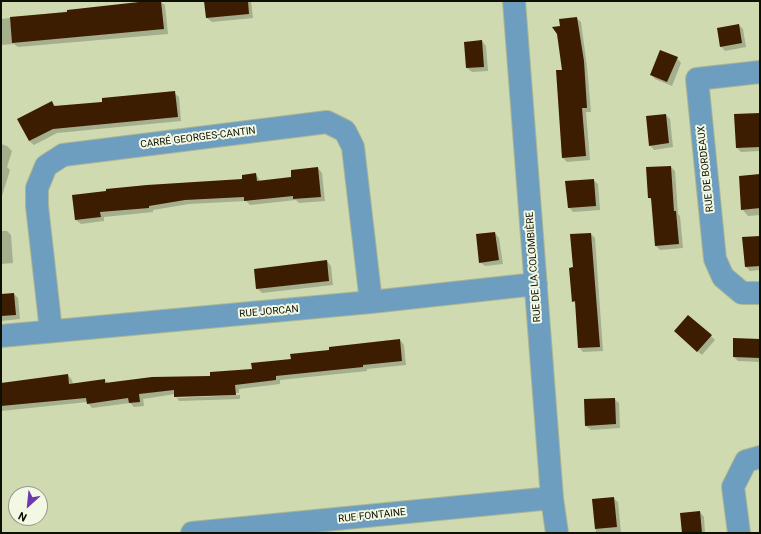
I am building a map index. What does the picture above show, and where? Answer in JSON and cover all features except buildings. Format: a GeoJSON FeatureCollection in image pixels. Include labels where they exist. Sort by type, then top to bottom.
{"type":"FeatureCollection","features":[{"type":"Feature","properties":{"kind":"street","name":"RUE DE LA COLOMBIÈRE"},"geometry":{"type":"LineString","coordinates":[[514,1],[552,498],[557,533]]}},
{"type":"Feature","properties":{"kind":"street","name":"RUE DE BORDEAUX"},"geometry":{"type":"LineString","coordinates":[[760,72],[697,79],[715,259],[723,277],[742,293],[760,293]]}},
{"type":"Feature","properties":{"kind":"street","name":"CARRÉ GEORGES-CANTIN"},"geometry":{"type":"LineString","coordinates":[[51,331],[37,206],[37,188],[46,166],[63,155],[328,122],[345,131],[353,148],[371,302]]}},
{"type":"Feature","properties":{"kind":"street","name":"RUE JORCAN"},"geometry":{"type":"LineString","coordinates":[[1,336],[371,302],[536,284]]}},
{"type":"Feature","properties":{"kind":"street"},"geometry":{"type":"LineString","coordinates":[[740,533],[734,487],[746,461],[760,457]]}},
{"type":"Feature","properties":{"kind":"street","name":"RUE FONTAINE"},"geometry":{"type":"LineString","coordinates":[[192,533],[552,498]]}}]}
